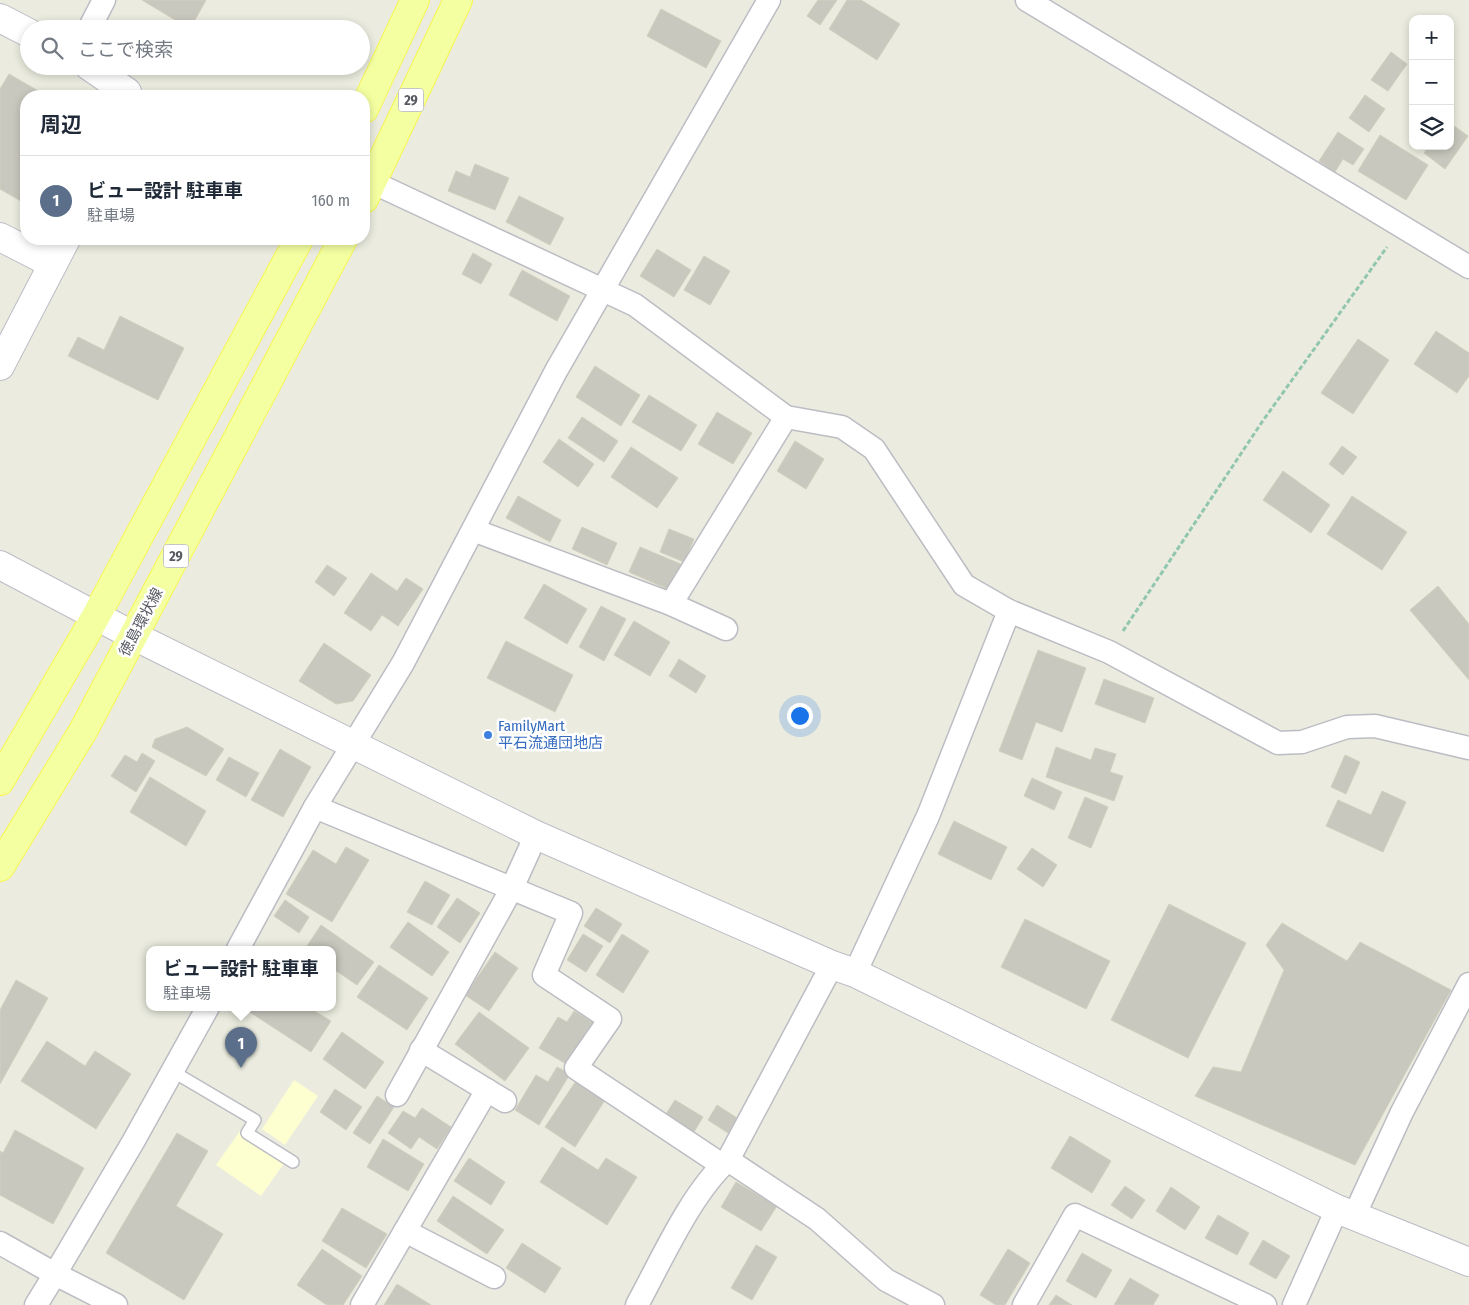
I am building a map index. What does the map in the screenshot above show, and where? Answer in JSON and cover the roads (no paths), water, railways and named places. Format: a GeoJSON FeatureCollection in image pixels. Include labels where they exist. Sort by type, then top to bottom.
{"type":"FeatureCollection","features":[{"type":"Feature","properties":{"kind":"main road"},"geometry":{"type":"LineString","coordinates":[[370,96],[416,0]]}},
{"type":"Feature","properties":{"kind":"main road","name":"29"},"geometry":{"type":"LineString","coordinates":[[370,186],[458,0]]}},
{"type":"Feature","properties":{"kind":"main road"},"geometry":{"type":"LineString","coordinates":[[0,781],[96,616],[296,245]]}},
{"type":"Feature","properties":{"kind":"main road","name":"徳島環状線"},"geometry":{"type":"LineString","coordinates":[[0,867],[82,731],[134,636],[340,245]]}},
{"type":"Feature","properties":{"kind":"street"},"geometry":{"type":"LineString","coordinates":[[94,20],[104,0]]}},
{"type":"Feature","properties":{"kind":"street"},"geometry":{"type":"LineString","coordinates":[[240,946],[315,807],[403,663],[556,371],[769,0]]}},
{"type":"Feature","properties":{"kind":"street"},"geometry":{"type":"LineString","coordinates":[[1027,0],[1469,267]]}},
{"type":"Feature","properties":{"kind":"street"},"geometry":{"type":"LineString","coordinates":[[0,18],[20,28]]}},
{"type":"Feature","properties":{"kind":"street"},"geometry":{"type":"LineString","coordinates":[[102,75],[124,90]]}},
{"type":"Feature","properties":{"kind":"street"},"geometry":{"type":"LineString","coordinates":[[370,191],[603,288],[635,305],[786,417],[842,427],[874,449],[964,585],[1009,612],[1109,652],[1278,742],[1302,742],[1347,726],[1376,726],[1469,748]]}},
{"type":"Feature","properties":{"kind":"street"},"geometry":{"type":"LineString","coordinates":[[0,237],[53,264]]}},
{"type":"Feature","properties":{"kind":"street"},"geometry":{"type":"LineString","coordinates":[[0,366],[63,245]]}},
{"type":"Feature","properties":{"kind":"street"},"geometry":{"type":"LineString","coordinates":[[671,604],[786,417]]}},
{"type":"Feature","properties":{"kind":"street"},"geometry":{"type":"LineString","coordinates":[[472,530],[671,604],[726,628]]}},
{"type":"Feature","properties":{"kind":"street"},"geometry":{"type":"LineString","coordinates":[[0,565],[134,636],[536,835],[843,969],[1345,1212],[1469,1262]]}},
{"type":"Feature","properties":{"kind":"street"},"geometry":{"type":"LineString","coordinates":[[637,1305],[688,1214],[725,1163],[843,969],[928,816],[1009,612]]}},
{"type":"Feature","properties":{"kind":"street"},"geometry":{"type":"LineString","coordinates":[[315,807],[571,913],[544,975],[610,1019],[576,1068],[817,1219],[886,1280],[933,1305]]}},
{"type":"Feature","properties":{"kind":"street"},"geometry":{"type":"LineString","coordinates":[[396,1095],[512,888],[536,835]]}},
{"type":"Feature","properties":{"kind":"street"},"geometry":{"type":"LineString","coordinates":[[1294,1305],[1402,1112],[1469,984]]}},
{"type":"Feature","properties":{"kind":"street"},"geometry":{"type":"LineString","coordinates":[[36,1305],[133,1142],[206,1011]]}},
{"type":"Feature","properties":{"kind":"street"},"geometry":{"type":"LineString","coordinates":[[362,1305],[405,1231],[496,1095],[422,1050]]}},
{"type":"Feature","properties":{"kind":"street"},"geometry":{"type":"LineString","coordinates":[[1024,1305],[1075,1215],[1265,1305]]}},
{"type":"Feature","properties":{"kind":"street"},"geometry":{"type":"LineString","coordinates":[[405,1231],[494,1277]]}},
{"type":"Feature","properties":{"kind":"street"},"geometry":{"type":"LineString","coordinates":[[0,1243],[116,1305]]}},
{"type":"Feature","properties":{"kind":"lane"},"geometry":{"type":"LineString","coordinates":[[172,1071],[255,1120],[247,1133],[293,1162]]}},
{"type":"Feature","properties":{"kind":"place","name":"FamilyMart 平石流通団地店"},"geometry":{"type":"Point","coordinates":[488,735]}},
{"type":"Feature","properties":{"kind":"place","name":"ビュー設計 駐車車"},"geometry":{"type":"Point","coordinates":[241,1068]}}]}
